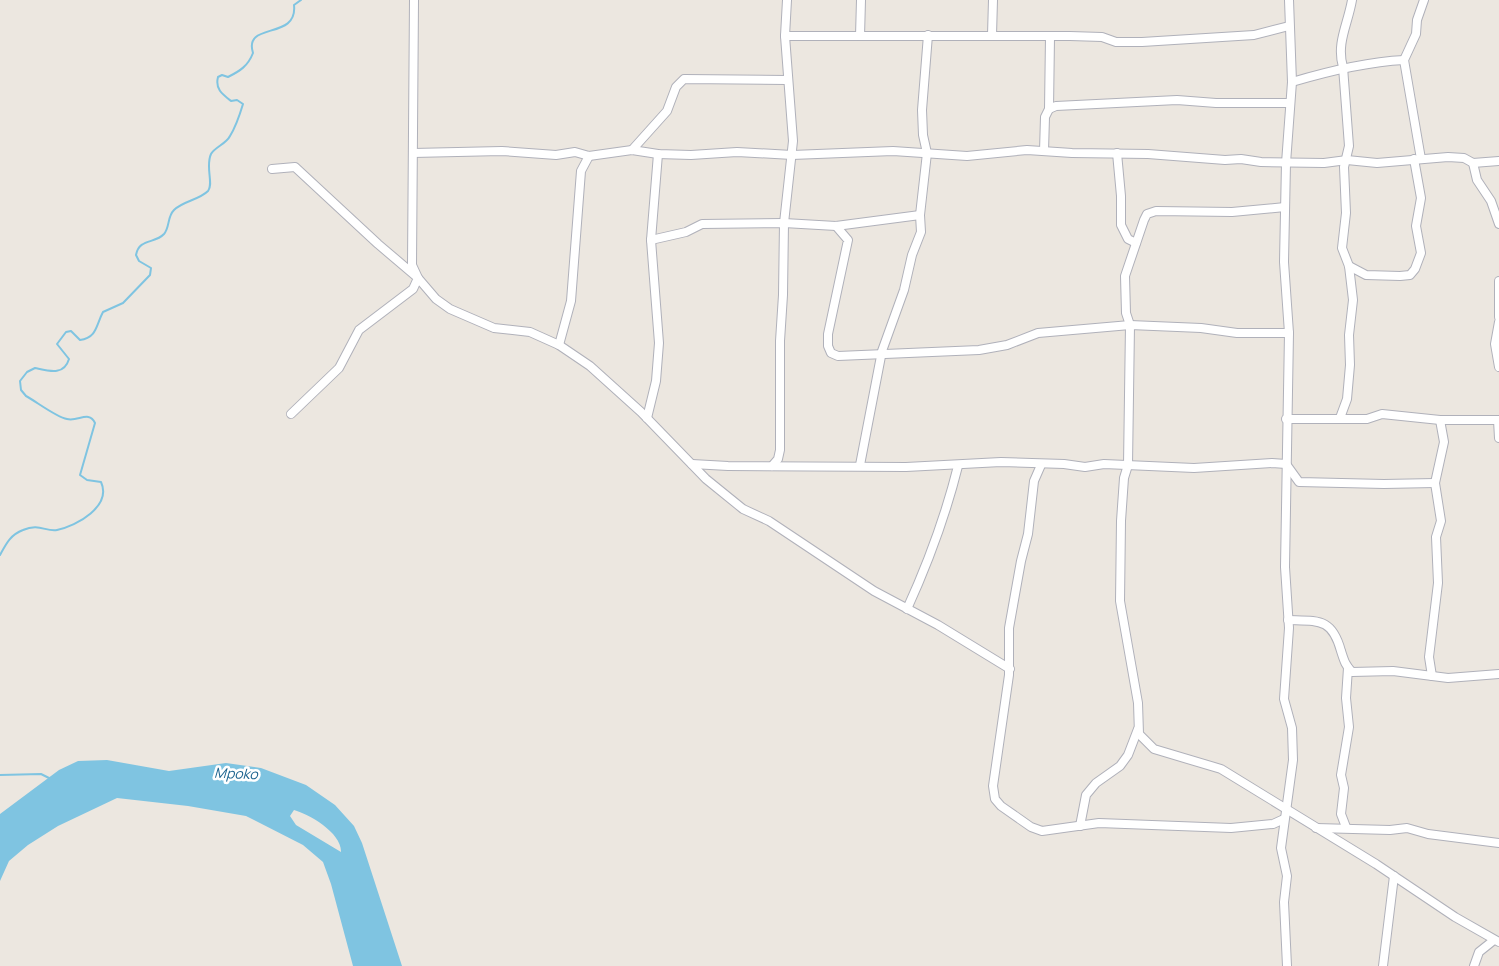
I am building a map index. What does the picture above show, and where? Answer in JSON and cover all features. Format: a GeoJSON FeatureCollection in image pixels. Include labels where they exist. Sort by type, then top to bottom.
{"type":"FeatureCollection","features":[{"type":"Feature","properties":{"kind":"street"},"geometry":{"type":"LineString","coordinates":[[291,414],[339,368],[359,330],[413,289],[418,278],[412,265],[414,0]]}},
{"type":"Feature","properties":{"kind":"street"},"geometry":{"type":"LineString","coordinates":[[772,466],[778,459],[780,450],[780,341],[784,223],[792,155],[793,126],[787,80],[785,36],[787,0]]}},
{"type":"Feature","properties":{"kind":"street"},"geometry":{"type":"LineString","coordinates":[[860,36],[861,0]]}},
{"type":"Feature","properties":{"kind":"street"},"geometry":{"type":"LineString","coordinates":[[992,35],[993,0]]}},
{"type":"Feature","properties":{"kind":"street"},"geometry":{"type":"LineString","coordinates":[[1287,966],[1284,902],[1287,876],[1282,848],[1285,808],[1293,760],[1292,728],[1284,699],[1288,620],[1285,567],[1286,419],[1289,333],[1284,262],[1286,163],[1292,82],[1289,0]]}},
{"type":"Feature","properties":{"kind":"street"},"geometry":{"type":"LineString","coordinates":[[1340,418],[1347,399],[1350,365],[1349,335],[1353,300],[1349,266],[1342,248],[1346,213],[1344,167],[1349,146],[1343,68],[1340,56],[1341,34],[1352,0]]}},
{"type":"Feature","properties":{"kind":"street"},"geometry":{"type":"LineString","coordinates":[[1349,266],[1366,275],[1410,275],[1416,269],[1421,253],[1416,226],[1421,198],[1418,159],[1404,60],[1416,34],[1417,20],[1424,0]]}},
{"type":"Feature","properties":{"kind":"street"},"geometry":{"type":"LineString","coordinates":[[785,36],[1084,36],[1102,37],[1116,42],[1151,42],[1254,35],[1289,26]]}},
{"type":"Feature","properties":{"kind":"street"},"geometry":{"type":"LineString","coordinates":[[860,465],[882,355],[904,290],[912,255],[921,232],[920,215],[927,153],[923,135],[922,110],[928,35]]}},
{"type":"Feature","properties":{"kind":"street"},"geometry":{"type":"LineString","coordinates":[[1044,150],[1045,116],[1049,109],[1050,36]]}},
{"type":"Feature","properties":{"kind":"street"},"geometry":{"type":"LineString","coordinates":[[1292,82],[1343,68],[1379,61],[1404,60]]}},
{"type":"Feature","properties":{"kind":"street"},"geometry":{"type":"LineString","coordinates":[[632,150],[667,110],[676,88],[684,79],[787,80]]}},
{"type":"Feature","properties":{"kind":"street"},"geometry":{"type":"LineString","coordinates":[[1049,109],[1066,106],[1177,100],[1216,103],[1290,103]]}},
{"type":"Feature","properties":{"kind":"street"},"geometry":{"type":"LineString","coordinates":[[413,153],[502,152],[556,155],[575,152],[589,156],[632,150],[658,154],[692,155],[737,152],[792,155],[893,151],[967,156],[1044,150],[1286,163],[1324,163],[1347,160],[1377,163],[1418,159],[1464,158],[1473,163],[1476,168],[1477,180],[1491,201],[1499,224]]}},
{"type":"Feature","properties":{"kind":"street"},"geometry":{"type":"LineString","coordinates":[[1117,153],[1121,196],[1120,225],[1128,239],[1136,243]]}},
{"type":"Feature","properties":{"kind":"street"},"geometry":{"type":"LineString","coordinates":[[646,418],[656,381],[659,343],[651,240],[658,154]]}},
{"type":"Feature","properties":{"kind":"street"},"geometry":{"type":"LineString","coordinates":[[559,345],[571,301],[581,171],[589,156]]}},
{"type":"Feature","properties":{"kind":"street"},"geometry":{"type":"LineString","coordinates":[[1473,163],[1499,161]]}},
{"type":"Feature","properties":{"kind":"street"},"geometry":{"type":"LineString","coordinates":[[272,169],[295,167],[378,244],[418,278],[436,299],[450,309],[494,328],[530,332],[559,345],[590,366],[724,495],[743,509],[769,521],[874,591],[908,608],[1010,669]]}},
{"type":"Feature","properties":{"kind":"street"},"geometry":{"type":"LineString","coordinates":[[1285,207],[1232,212],[1156,210],[1147,214],[1144,220],[1125,276],[1126,313],[1130,325],[1127,390],[1128,465],[1124,478],[1121,520],[1123,541],[1120,601],[1138,704],[1138,734],[1154,749],[1221,769],[1496,941],[1479,952],[1474,966]]}},
{"type":"Feature","properties":{"kind":"street"},"geometry":{"type":"LineString","coordinates":[[651,240],[686,232],[702,224],[784,223],[836,226],[920,215]]}},
{"type":"Feature","properties":{"kind":"street"},"geometry":{"type":"LineString","coordinates":[[836,226],[848,240],[828,346],[830,353],[838,356],[979,350],[1007,345],[1038,333],[1130,325],[1201,328],[1237,333],[1289,333]]}},
{"type":"Feature","properties":{"kind":"street"},"geometry":{"type":"LineString","coordinates":[[1499,281],[1499,317]]}},
{"type":"Feature","properties":{"kind":"street"},"geometry":{"type":"LineString","coordinates":[[1499,322],[1495,344],[1499,367]]}},
{"type":"Feature","properties":{"kind":"street"},"geometry":{"type":"LineString","coordinates":[[1286,419],[1367,418],[1382,414],[1440,420],[1499,420],[1499,438]]}},
{"type":"Feature","properties":{"kind":"street"},"geometry":{"type":"LineString","coordinates":[[1432,676],[1430,657],[1438,583],[1436,537],[1441,521],[1435,483],[1444,442],[1440,420]]}},
{"type":"Feature","properties":{"kind":"street"},"geometry":{"type":"LineString","coordinates":[[692,464],[958,466],[1001,462],[1041,465],[1064,464],[1085,467],[1128,465],[1194,468],[1272,463],[1286,464]]}},
{"type":"Feature","properties":{"kind":"street"},"geometry":{"type":"LineString","coordinates":[[1286,464],[1299,482],[1435,483]]}},
{"type":"Feature","properties":{"kind":"street"},"geometry":{"type":"LineString","coordinates":[[1041,465],[1034,481],[1028,534],[1020,561],[1009,628],[1010,669],[993,786],[995,799],[1001,806],[1025,823],[1042,830],[1124,823],[1231,828],[1273,824],[1284,819]]}},
{"type":"Feature","properties":{"kind":"street"},"geometry":{"type":"LineString","coordinates":[[908,608],[931,555],[958,466]]}},
{"type":"Feature","properties":{"kind":"street"},"geometry":{"type":"LineString","coordinates":[[1288,620],[1324,623],[1332,629],[1338,637],[1348,668],[1346,698],[1350,727],[1341,775],[1344,788],[1341,814],[1346,827]]}},
{"type":"Feature","properties":{"kind":"street"},"geometry":{"type":"LineString","coordinates":[[1348,668],[1352,672],[1393,671],[1448,678],[1499,674]]}},
{"type":"Feature","properties":{"kind":"street"},"geometry":{"type":"LineString","coordinates":[[1080,826],[1086,795],[1096,783],[1120,766],[1128,755],[1138,729]]}},
{"type":"Feature","properties":{"kind":"street"},"geometry":{"type":"LineString","coordinates":[[1314,828],[1346,827],[1390,830],[1407,828],[1428,834],[1499,843]]}},
{"type":"Feature","properties":{"kind":"street"},"geometry":{"type":"LineString","coordinates":[[1383,966],[1394,876]]}},
{"type":"Feature","properties":{"kind":"water","name":"Mpoko"},"geometry":{"type":"Polygon","coordinates":[[[107,760],[169,771],[226,763],[261,768],[306,785],[335,805],[354,826],[362,843],[402,966],[353,966],[331,884],[323,862],[303,845],[246,816],[188,806],[117,798],[58,826],[28,845],[9,861],[0,881],[0,814],[59,770],[78,761],[107,760]],[[294,810],[290,816],[296,825],[341,852],[340,845],[331,831],[316,820],[294,810]]]}},
{"type":"Feature","properties":{"kind":"waterway"},"geometry":{"type":"LineString","coordinates":[[0,555],[12,537],[23,530],[34,527],[57,530],[83,519],[97,507],[102,499],[103,491],[101,482],[87,480],[80,475],[95,423],[93,419],[90,417],[71,420],[63,418],[26,396],[21,390],[20,381],[27,372],[35,368],[55,371],[64,368],[69,359],[57,344],[66,332],[71,331],[80,340],[90,337],[103,312],[123,303],[150,275],[151,268],[139,261],[136,255],[140,246],[164,234],[174,210],[208,191],[210,188],[209,159],[211,154],[228,139],[234,129],[243,104],[237,100],[231,101],[222,93],[218,88],[218,77],[222,75],[228,77],[243,68],[253,53],[252,43],[256,37],[288,23],[293,16],[294,5],[301,0]]}},
{"type":"Feature","properties":{"kind":"waterway"},"geometry":{"type":"LineString","coordinates":[[0,775],[41,774],[49,778]]}}]}
